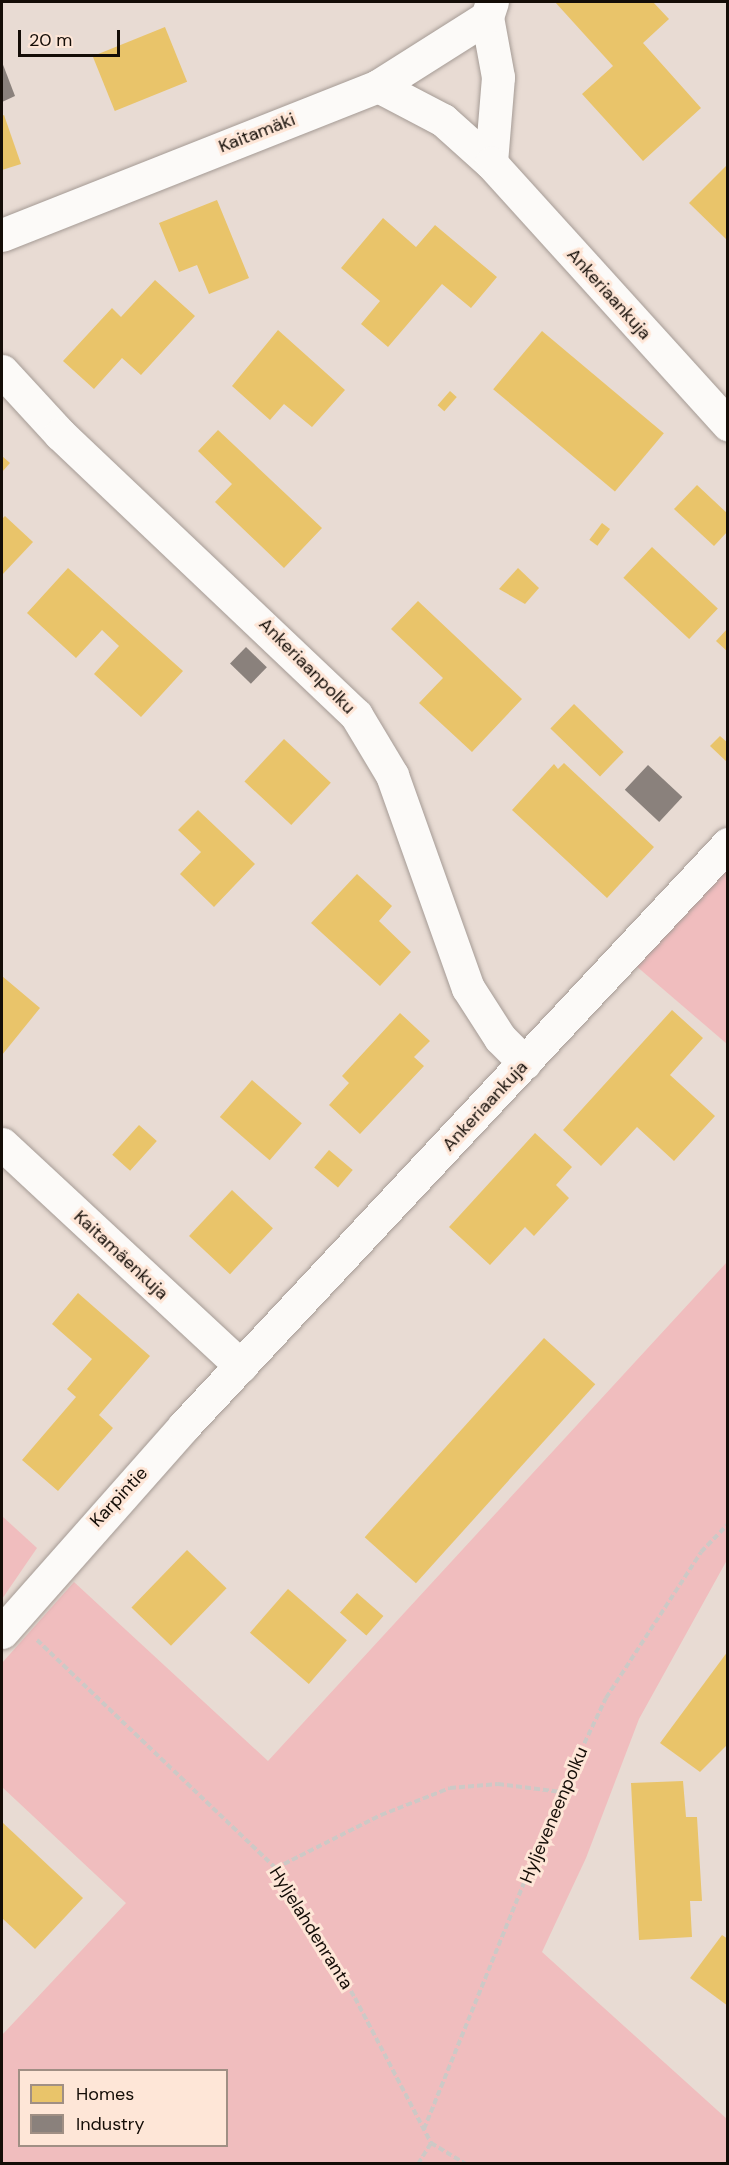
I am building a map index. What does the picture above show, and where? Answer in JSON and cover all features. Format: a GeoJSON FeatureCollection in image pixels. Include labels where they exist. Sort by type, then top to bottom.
{"type":"FeatureCollection","features":[{"type":"Feature","properties":{"kind":"street","name":"Kaitamäki"},"geometry":{"type":"LineString","coordinates":[[2,235],[378,86],[489,9]]}},
{"type":"Feature","properties":{"kind":"street"},"geometry":{"type":"LineString","coordinates":[[489,9],[498,78],[492,163]]}},
{"type":"Feature","properties":{"kind":"street","name":"Ankeriaankuja"},"geometry":{"type":"LineString","coordinates":[[378,86],[443,120],[492,163],[728,424]]}},
{"type":"Feature","properties":{"kind":"street","name":"Ankeriaanpolku"},"geometry":{"type":"LineString","coordinates":[[2,371],[60,434],[356,715],[392,775],[468,988],[500,1038],[525,1063]]}},
{"type":"Feature","properties":{"kind":"street","name":"Ankeriaankuja"},"geometry":{"type":"LineString","coordinates":[[241,1366],[728,844]]}},
{"type":"Feature","properties":{"kind":"street","name":"Kaitamäenkuja"},"geometry":{"type":"LineString","coordinates":[[2,1144],[241,1366]]}},
{"type":"Feature","properties":{"kind":"street","name":"Karpintie"},"geometry":{"type":"LineString","coordinates":[[7,1625],[241,1366]]}},
{"type":"Feature","properties":{"kind":"path","name":"Hyljeveneenpolku"},"geometry":{"type":"LineString","coordinates":[[424,2130],[561,1792],[606,1698],[700,1552],[728,1524]]}},
{"type":"Feature","properties":{"kind":"path","name":"Hyljelahdenranta"},"geometry":{"type":"LineString","coordinates":[[7,1625],[276,1868],[355,1998],[431,2143]]}},
{"type":"Feature","properties":{"kind":"path"},"geometry":{"type":"LineString","coordinates":[[276,1868],[381,1815],[450,1788],[498,1784],[561,1792]]}},
{"type":"Feature","properties":{"kind":"path"},"geometry":{"type":"LineString","coordinates":[[418,2163],[431,2143],[466,2163]]}},
{"type":"Feature","properties":{"kind":"shaded area"},"geometry":{"type":"Polygon","coordinates":[[[727,868],[727,1044],[635,965],[727,868]]]}},
{"type":"Feature","properties":{"kind":"shaded area"},"geometry":{"type":"Polygon","coordinates":[[[727,1262],[727,1560],[639,1719],[586,1858],[542,1952],[727,2119],[727,2163],[2,2163],[2,2035],[126,1903],[2,1787],[2,1663],[74,1582],[268,1761],[727,1262]]]}},
{"type":"Feature","properties":{"kind":"shaded area"},"geometry":{"type":"Polygon","coordinates":[[[2,1516],[37,1548],[2,1599],[2,1516]]]}},
{"type":"Feature","properties":{"kind":"building: Homes"},"geometry":{"type":"Polygon","coordinates":[[[555,2],[653,2],[669,19],[643,43],[701,108],[643,161],[582,94],[613,66],[555,2]]]}},
{"type":"Feature","properties":{"kind":"building: Homes"},"geometry":{"type":"Polygon","coordinates":[[[165,27],[187,82],[115,111],[93,56],[165,27]]]}},
{"type":"Feature","properties":{"kind":"building: Homes"},"geometry":{"type":"Polygon","coordinates":[[[4,115],[21,164],[2,170],[2,116],[4,115]]]}},
{"type":"Feature","properties":{"kind":"building: Homes"},"geometry":{"type":"Polygon","coordinates":[[[728,164],[728,241],[689,203],[728,164]]]}},
{"type":"Feature","properties":{"kind":"building: Homes"},"geometry":{"type":"Polygon","coordinates":[[[217,200],[249,278],[209,294],[197,265],[179,272],[159,223],[217,200]]]}},
{"type":"Feature","properties":{"kind":"building: Homes"},"geometry":{"type":"Polygon","coordinates":[[[383,218],[416,247],[435,225],[497,277],[471,308],[442,284],[388,347],[361,324],[380,301],[341,268],[383,218]]]}},
{"type":"Feature","properties":{"kind":"building: Homes"},"geometry":{"type":"Polygon","coordinates":[[[155,280],[195,316],[141,375],[122,358],[94,389],[63,361],[112,308],[121,317],[155,280]]]}},
{"type":"Feature","properties":{"kind":"building: Homes"},"geometry":{"type":"Polygon","coordinates":[[[278,330],[345,390],[312,427],[284,404],[270,420],[232,386],[278,330]]]}},
{"type":"Feature","properties":{"kind":"building: Homes"},"geometry":{"type":"Polygon","coordinates":[[[542,331],[664,433],[615,491],[493,389],[542,331]]]}},
{"type":"Feature","properties":{"kind":"building: Homes"},"geometry":{"type":"Polygon","coordinates":[[[450,391],[457,397],[444,411],[438,405],[450,391]]]}},
{"type":"Feature","properties":{"kind":"building: Homes"},"geometry":{"type":"Polygon","coordinates":[[[218,430],[322,528],[284,568],[215,502],[232,484],[198,451],[218,430]]]}},
{"type":"Feature","properties":{"kind":"building: Homes"},"geometry":{"type":"Polygon","coordinates":[[[2,456],[10,463],[2,472],[2,456]]]}},
{"type":"Feature","properties":{"kind":"building: Homes"},"geometry":{"type":"Polygon","coordinates":[[[697,485],[728,514],[728,531],[714,546],[674,509],[697,485]]]}},
{"type":"Feature","properties":{"kind":"building: Homes"},"geometry":{"type":"Polygon","coordinates":[[[5,516],[33,542],[2,575],[2,519],[5,516]]]}},
{"type":"Feature","properties":{"kind":"building: Homes"},"geometry":{"type":"Polygon","coordinates":[[[602,523],[610,529],[597,546],[589,540],[602,523]]]}},
{"type":"Feature","properties":{"kind":"building: Homes"},"geometry":{"type":"Polygon","coordinates":[[[652,547],[718,608],[689,639],[623,578],[652,547]]]}},
{"type":"Feature","properties":{"kind":"building: Homes"},"geometry":{"type":"Polygon","coordinates":[[[68,568],[183,671],[141,717],[94,674],[119,646],[102,630],[76,658],[27,613],[68,568]]]}},
{"type":"Feature","properties":{"kind":"building: Homes"},"geometry":{"type":"Polygon","coordinates":[[[518,568],[539,588],[525,604],[499,589],[518,568]]]}},
{"type":"Feature","properties":{"kind":"building: Homes"},"geometry":{"type":"Polygon","coordinates":[[[418,601],[522,699],[472,752],[419,703],[443,678],[391,629],[418,601]]]}},
{"type":"Feature","properties":{"kind":"building: Homes"},"geometry":{"type":"Polygon","coordinates":[[[728,628],[728,652],[716,641],[728,628]]]}},
{"type":"Feature","properties":{"kind":"building: Homes"},"geometry":{"type":"Polygon","coordinates":[[[574,704],[624,752],[600,776],[550,728],[574,704]]]}},
{"type":"Feature","properties":{"kind":"building: Homes"},"geometry":{"type":"Polygon","coordinates":[[[720,736],[728,743],[728,763],[710,746],[720,736]]]}},
{"type":"Feature","properties":{"kind":"building: Homes"},"geometry":{"type":"Polygon","coordinates":[[[284,739],[331,783],[291,825],[244,781],[284,739]]]}},
{"type":"Feature","properties":{"kind":"building: Homes"},"geometry":{"type":"Polygon","coordinates":[[[564,763],[654,847],[607,898],[512,810],[554,764],[558,769],[564,763]]]}},
{"type":"Feature","properties":{"kind":"building: Homes"},"geometry":{"type":"Polygon","coordinates":[[[198,810],[255,864],[214,907],[180,874],[201,852],[178,830],[198,810]]]}},
{"type":"Feature","properties":{"kind":"building: Homes"},"geometry":{"type":"Polygon","coordinates":[[[357,874],[392,906],[379,921],[411,952],[380,986],[311,923],[357,874]]]}},
{"type":"Feature","properties":{"kind":"building: Homes"},"geometry":{"type":"Polygon","coordinates":[[[2,976],[40,1008],[2,1055],[2,976]]]}},
{"type":"Feature","properties":{"kind":"building: Homes"},"geometry":{"type":"Polygon","coordinates":[[[672,1010],[703,1038],[670,1075],[715,1116],[674,1161],[637,1127],[601,1166],[563,1130],[672,1010]]]}},
{"type":"Feature","properties":{"kind":"building: Homes"},"geometry":{"type":"Polygon","coordinates":[[[400,1013],[430,1041],[414,1057],[424,1066],[360,1134],[329,1105],[349,1083],[342,1076],[400,1013]]]}},
{"type":"Feature","properties":{"kind":"building: Homes"},"geometry":{"type":"Polygon","coordinates":[[[252,1080],[302,1123],[270,1160],[220,1117],[252,1080]]]}},
{"type":"Feature","properties":{"kind":"building: Homes"},"geometry":{"type":"Polygon","coordinates":[[[139,1125],[157,1141],[130,1171],[112,1155],[139,1125]]]}},
{"type":"Feature","properties":{"kind":"building: Homes"},"geometry":{"type":"Polygon","coordinates":[[[535,1133],[572,1167],[556,1185],[569,1198],[534,1236],[525,1227],[490,1265],[449,1227],[535,1133]]]}},
{"type":"Feature","properties":{"kind":"building: Homes"},"geometry":{"type":"Polygon","coordinates":[[[329,1150],[353,1170],[338,1188],[314,1168],[329,1150]]]}},
{"type":"Feature","properties":{"kind":"building: Homes"},"geometry":{"type":"Polygon","coordinates":[[[232,1190],[273,1228],[230,1274],[189,1236],[232,1190]]]}},
{"type":"Feature","properties":{"kind":"building: Homes"},"geometry":{"type":"Polygon","coordinates":[[[78,1293],[150,1356],[99,1415],[113,1428],[58,1491],[22,1460],[76,1397],[67,1389],[92,1359],[52,1324],[78,1293]]]}},
{"type":"Feature","properties":{"kind":"building: Homes"},"geometry":{"type":"Polygon","coordinates":[[[544,1338],[595,1384],[416,1583],[365,1537],[544,1338]]]}},
{"type":"Feature","properties":{"kind":"building: Homes"},"geometry":{"type":"Polygon","coordinates":[[[187,1550],[227,1588],[171,1646],[131,1608],[187,1550]]]}},
{"type":"Feature","properties":{"kind":"building: Homes"},"geometry":{"type":"Polygon","coordinates":[[[288,1589],[347,1640],[309,1684],[250,1633],[288,1589]]]}},
{"type":"Feature","properties":{"kind":"building: Homes"},"geometry":{"type":"Polygon","coordinates":[[[357,1593],[383,1616],[366,1636],[340,1613],[357,1593]]]}},
{"type":"Feature","properties":{"kind":"building: Homes"},"geometry":{"type":"Polygon","coordinates":[[[728,1651],[728,1744],[700,1772],[660,1743],[728,1651]]]}},
{"type":"Feature","properties":{"kind":"building: Homes"},"geometry":{"type":"Polygon","coordinates":[[[683,1781],[686,1817],[697,1817],[702,1901],[690,1901],[692,1937],[639,1940],[631,1783],[683,1781]]]}},
{"type":"Feature","properties":{"kind":"building: Homes"},"geometry":{"type":"Polygon","coordinates":[[[2,1822],[83,1898],[35,1949],[2,1918],[2,1822]]]}},
{"type":"Feature","properties":{"kind":"building: Homes"},"geometry":{"type":"Polygon","coordinates":[[[722,1935],[728,1939],[728,2006],[690,1978],[722,1935]]]}},
{"type":"Feature","properties":{"kind":"building: Industry"},"geometry":{"type":"Polygon","coordinates":[[[2,62],[15,96],[2,102],[2,62]]]}},
{"type":"Feature","properties":{"kind":"building: Industry"},"geometry":{"type":"Polygon","coordinates":[[[246,647],[267,667],[251,684],[230,664],[246,647]]]}},
{"type":"Feature","properties":{"kind":"building: Industry"},"geometry":{"type":"Polygon","coordinates":[[[648,765],[682,797],[659,822],[625,790],[648,765]]]}}]}
